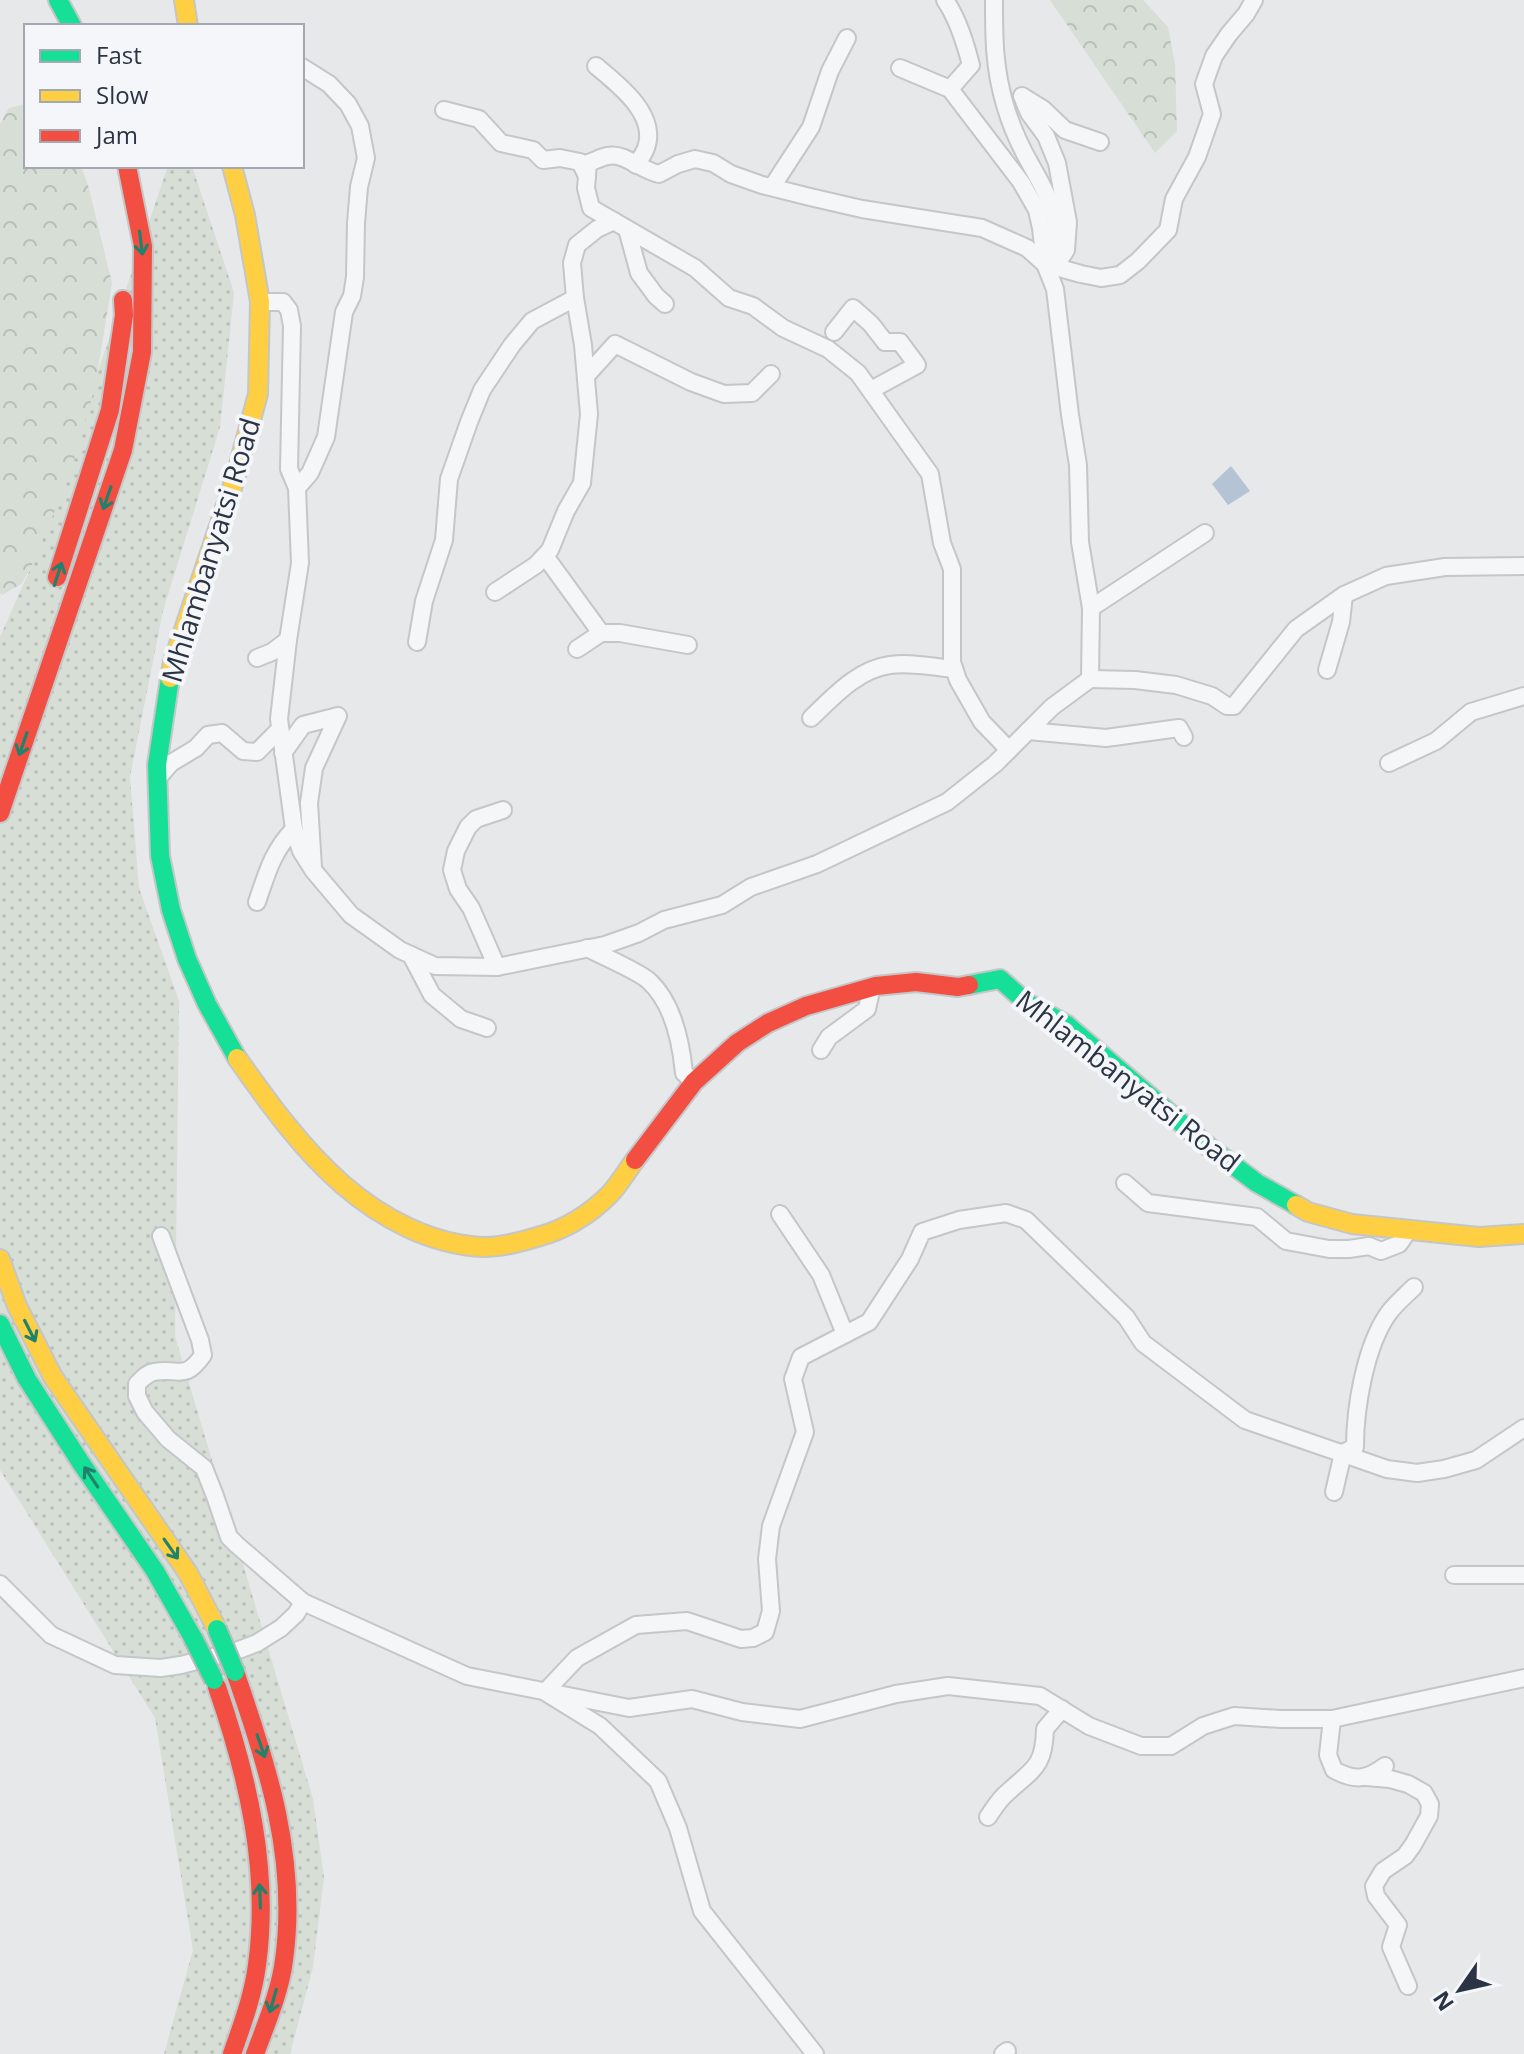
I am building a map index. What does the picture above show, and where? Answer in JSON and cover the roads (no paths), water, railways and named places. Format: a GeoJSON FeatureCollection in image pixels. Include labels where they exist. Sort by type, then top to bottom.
{"type":"FeatureCollection","features":[{"type":"Feature","properties":{"kind":"main road"},"geometry":{"type":"LineString","coordinates":[[40,0],[51,24]]}},
{"type":"Feature","properties":{"kind":"main road"},"geometry":{"type":"LineString","coordinates":[[58,0],[71,24]]}},
{"type":"Feature","properties":{"kind":"main road"},"geometry":{"type":"LineString","coordinates":[[184,0],[188,24]]}},
{"type":"Feature","properties":{"kind":"main road"},"geometry":{"type":"LineString","coordinates":[[0,813],[126,436],[142,352],[143,246],[127,168]]}},
{"type":"Feature","properties":{"kind":"main road","name":"Mhlambanyatsi Road"},"geometry":{"type":"LineString","coordinates":[[233,168],[245,215],[260,302],[258,394],[231,492],[173,662],[157,765],[160,856],[171,910],[187,959],[230,1047],[268,1102],[342,1184],[389,1218],[444,1241],[485,1247],[555,1232],[586,1214],[610,1194],[694,1082],[737,1043],[768,1023],[806,1006],[872,987],[916,982],[958,987],[1000,979],[1027,1003],[1067,1025],[1209,1147],[1257,1183],[1308,1212],[1352,1224],[1408,1231],[1479,1237],[1524,1234]]}},
{"type":"Feature","properties":{"kind":"main road"},"geometry":{"type":"LineString","coordinates":[[54,588],[110,410],[124,315],[123,286]]}},
{"type":"Feature","properties":{"kind":"main road"},"geometry":{"type":"LineString","coordinates":[[0,1259],[17,1306],[53,1377],[188,1573],[235,1672],[265,1757],[282,1827],[289,1898],[284,1962],[255,2054]]}},
{"type":"Feature","properties":{"kind":"main road"},"geometry":{"type":"LineString","coordinates":[[0,1324],[27,1379],[155,1571],[214,1680],[226,1713],[246,1780],[257,1840],[261,1903],[257,1958],[248,2006],[232,2054]]}},
{"type":"Feature","properties":{"kind":"street"},"geometry":{"type":"LineString","coordinates":[[945,0],[963,37],[971,65],[950,89]]}},
{"type":"Feature","properties":{"kind":"street"},"geometry":{"type":"LineString","coordinates":[[994,0],[994,53],[1005,106],[1054,213],[1056,239],[1053,255],[1045,264]]}},
{"type":"Feature","properties":{"kind":"street"},"geometry":{"type":"LineString","coordinates":[[1009,750],[982,722],[954,669],[952,569],[942,543],[930,474],[871,390],[858,373],[828,349],[783,328],[753,306],[729,298],[695,268],[591,208],[586,188],[588,163],[611,154],[627,159],[647,172],[659,174],[695,159],[772,187],[862,209],[982,228],[1027,248],[1045,264],[1081,274],[1101,278],[1120,275],[1168,230],[1174,199],[1197,157],[1212,114],[1204,84],[1214,56],[1254,0]]}},
{"type":"Feature","properties":{"kind":"street"},"geometry":{"type":"LineString","coordinates":[[772,187],[811,127],[830,71],[847,38]]}},
{"type":"Feature","properties":{"kind":"street"},"geometry":{"type":"LineString","coordinates":[[596,66],[640,108],[646,124],[647,146],[636,165]]}},
{"type":"Feature","properties":{"kind":"street"},"geometry":{"type":"LineString","coordinates":[[297,488],[310,473],[326,437],[344,312],[352,296],[355,277],[359,187],[366,158],[360,126],[348,104],[329,84],[304,68]]}},
{"type":"Feature","properties":{"kind":"street"},"geometry":{"type":"LineString","coordinates":[[900,68],[950,89],[1021,182],[1037,210],[1045,264],[1055,289],[1078,465],[1080,542],[1091,608],[1090,679]]}},
{"type":"Feature","properties":{"kind":"street"},"geometry":{"type":"LineString","coordinates":[[1045,264],[1060,259],[1066,250],[1068,222],[1057,163],[1046,136],[1029,113],[1022,96],[1043,109],[1065,130],[1100,142]]}},
{"type":"Feature","properties":{"kind":"street"},"geometry":{"type":"LineString","coordinates":[[444,110],[479,119],[501,143],[533,150],[543,160],[560,158],[580,162],[587,176]]}},
{"type":"Feature","properties":{"kind":"street"},"geometry":{"type":"LineString","coordinates":[[495,592],[536,565],[550,550],[582,483],[589,414],[572,263],[577,245],[597,229],[620,225]]}},
{"type":"Feature","properties":{"kind":"street"},"geometry":{"type":"LineString","coordinates":[[620,225],[639,273],[665,304]]}},
{"type":"Feature","properties":{"kind":"street"},"geometry":{"type":"LineString","coordinates":[[417,642],[424,601],[444,540],[449,479],[482,390],[532,321],[575,298]]}},
{"type":"Feature","properties":{"kind":"street"},"geometry":{"type":"LineString","coordinates":[[260,302],[283,302],[289,310],[292,326],[289,469],[297,488],[300,563],[288,640],[280,729],[294,829],[301,851],[313,870],[351,915],[388,942],[435,966],[497,967],[605,945],[664,920],[722,905],[751,887],[817,864],[947,802],[1009,750],[1052,707],[1090,679],[1176,685],[1234,706],[1296,629],[1344,595],[1386,576],[1445,567],[1524,566]]}},
{"type":"Feature","properties":{"kind":"street"},"geometry":{"type":"LineString","coordinates":[[834,332],[853,308],[885,342],[900,342],[917,365],[871,390]]}},
{"type":"Feature","properties":{"kind":"street"},"geometry":{"type":"LineString","coordinates":[[586,376],[615,344],[724,394],[752,393],[771,374]]}},
{"type":"Feature","properties":{"kind":"street"},"geometry":{"type":"LineString","coordinates":[[1091,608],[1205,533]]}},
{"type":"Feature","properties":{"kind":"street"},"geometry":{"type":"LineString","coordinates":[[545,556],[601,633]]}},
{"type":"Feature","properties":{"kind":"street"},"geometry":{"type":"LineString","coordinates":[[1327,670],[1341,622],[1344,595]]}},
{"type":"Feature","properties":{"kind":"street"},"geometry":{"type":"LineString","coordinates":[[577,649],[601,633],[620,633],[688,645]]}},
{"type":"Feature","properties":{"kind":"street"},"geometry":{"type":"LineString","coordinates":[[257,658],[288,640]]}},
{"type":"Feature","properties":{"kind":"street"},"geometry":{"type":"LineString","coordinates":[[811,718],[844,687],[868,672],[889,665],[910,664],[954,669]]}},
{"type":"Feature","properties":{"kind":"street"},"geometry":{"type":"LineString","coordinates":[[1389,763],[1436,741],[1471,712],[1524,696]]}},
{"type":"Feature","properties":{"kind":"street"},"geometry":{"type":"LineString","coordinates":[[283,753],[303,725],[338,716],[314,768],[309,803],[313,870]]}},
{"type":"Feature","properties":{"kind":"street"},"geometry":{"type":"LineString","coordinates":[[1028,731],[1106,738],[1179,728],[1184,737]]}},
{"type":"Feature","properties":{"kind":"street"},"geometry":{"type":"LineString","coordinates":[[158,778],[171,763],[196,748],[208,735],[222,733],[243,751],[257,752],[280,729]]}},
{"type":"Feature","properties":{"kind":"street"},"geometry":{"type":"LineString","coordinates":[[497,967],[471,908],[458,889],[452,870],[456,851],[468,827],[476,819],[503,810]]}},
{"type":"Feature","properties":{"kind":"street"},"geometry":{"type":"LineString","coordinates":[[257,902],[271,859],[280,843],[294,829]]}},
{"type":"Feature","properties":{"kind":"street"},"geometry":{"type":"LineString","coordinates":[[587,948],[648,980],[673,1020],[682,1049],[684,1073],[694,1082]]}},
{"type":"Feature","properties":{"kind":"street"},"geometry":{"type":"LineString","coordinates":[[411,955],[432,995],[461,1019],[487,1028]]}},
{"type":"Feature","properties":{"kind":"street"},"geometry":{"type":"LineString","coordinates":[[821,1050],[829,1037],[867,1009],[872,987]]}},
{"type":"Feature","properties":{"kind":"street"},"geometry":{"type":"LineString","coordinates":[[1125,1183],[1148,1203],[1257,1217],[1286,1241],[1329,1249],[1369,1246],[1381,1251],[1399,1244],[1408,1231]]}},
{"type":"Feature","properties":{"kind":"street"},"geometry":{"type":"LineString","coordinates":[[545,1692],[577,1658],[636,1625],[687,1621],[741,1639],[765,1632],[771,1611],[767,1559],[771,1526],[805,1432],[793,1379],[801,1357],[869,1322],[910,1259],[922,1232],[959,1220],[1006,1213],[1026,1220],[1126,1317],[1143,1343],[1245,1420],[1387,1469],[1417,1473],[1476,1460],[1524,1428]]}},
{"type":"Feature","properties":{"kind":"street"},"geometry":{"type":"LineString","coordinates":[[780,1214],[821,1275],[845,1334]]}},
{"type":"Feature","properties":{"kind":"street"},"geometry":{"type":"LineString","coordinates":[[161,1236],[203,1355],[195,1366],[185,1372],[152,1372],[137,1384],[137,1396],[145,1412],[168,1439],[204,1468],[229,1537],[303,1602],[467,1676],[629,1708],[692,1699],[742,1712],[800,1719],[896,1694],[948,1686],[1040,1696],[1089,1726],[1141,1746],[1171,1746],[1203,1726],[1234,1716],[1332,1719],[1524,1678]]}},
{"type":"Feature","properties":{"kind":"street"},"geometry":{"type":"LineString","coordinates":[[1343,1453],[1355,1447],[1361,1387],[1370,1351],[1388,1315],[1414,1287]]}},
{"type":"Feature","properties":{"kind":"street"},"geometry":{"type":"LineString","coordinates":[[1334,1492],[1343,1453]]}},
{"type":"Feature","properties":{"kind":"street"},"geometry":{"type":"LineString","coordinates":[[1454,1575],[1524,1575]]}},
{"type":"Feature","properties":{"kind":"street"},"geometry":{"type":"LineString","coordinates":[[0,1584],[51,1635],[115,1665],[161,1668],[236,1651],[257,1643],[281,1628],[296,1614],[303,1602]]}},
{"type":"Feature","properties":{"kind":"street"},"geometry":{"type":"LineString","coordinates":[[545,1692],[600,1726],[658,1781],[678,1828],[702,1911],[815,2054]]}},
{"type":"Feature","properties":{"kind":"street"},"geometry":{"type":"LineString","coordinates":[[988,1817],[1005,1793],[1031,1774],[1044,1750],[1045,1729],[1062,1709]]}},
{"type":"Feature","properties":{"kind":"street"},"geometry":{"type":"LineString","coordinates":[[1332,1719],[1328,1755],[1334,1770],[1348,1778],[1390,1779],[1408,1784],[1424,1793],[1430,1804],[1429,1816],[1413,1845],[1405,1856],[1383,1871],[1374,1886],[1376,1896],[1398,1925],[1391,1947],[1408,1986]]}},
{"type":"Feature","properties":{"kind":"street"},"geometry":{"type":"LineString","coordinates":[[1366,1777],[1385,1766]]}},
{"type":"Feature","properties":{"kind":"water"},"geometry":{"type":"Polygon","coordinates":[[[1231,466],[1250,491],[1228,505],[1212,484],[1231,466]]]}}]}
